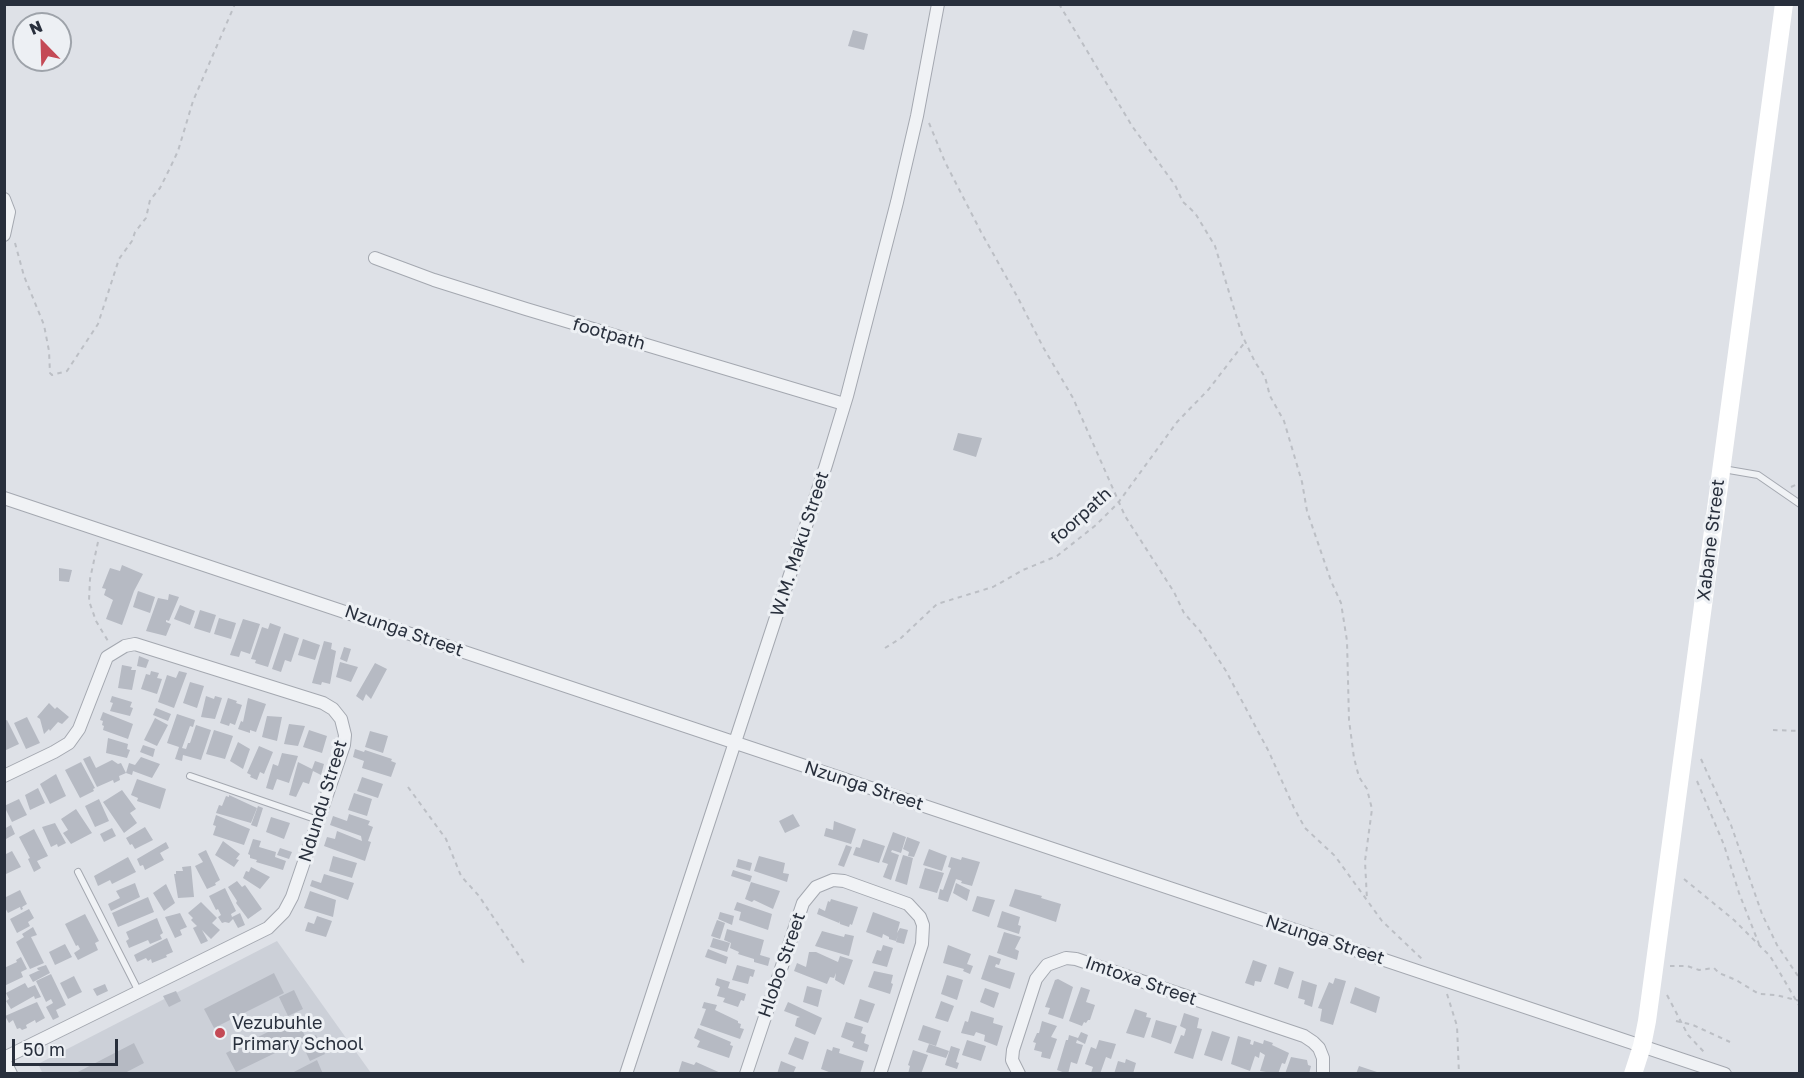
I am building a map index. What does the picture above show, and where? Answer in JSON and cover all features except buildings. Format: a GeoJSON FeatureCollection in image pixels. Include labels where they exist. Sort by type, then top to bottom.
{"type":"FeatureCollection","features":[{"type":"Feature","properties":{"kind":"street","name":"W.M. Maku Street"},"geometry":{"type":"LineString","coordinates":[[626,1074],[844,404],[897,202],[920,101],[938,4]]}},
{"type":"Feature","properties":{"kind":"street","name":"Xabane Street"},"geometry":{"type":"LineString","coordinates":[[1633,1074],[1642,1046],[1684,755],[1720,468],[1784,4]]}},
{"type":"Feature","properties":{"kind":"street"},"geometry":{"type":"LineString","coordinates":[[4,199],[9,212],[9,239]]}},
{"type":"Feature","properties":{"kind":"street","name":"footpath"},"geometry":{"type":"LineString","coordinates":[[375,258],[505,303],[844,404]]}},
{"type":"Feature","properties":{"kind":"street","name":"Nzunga Street"},"geometry":{"type":"LineString","coordinates":[[4,498],[1725,1074]]}},
{"type":"Feature","properties":{"kind":"street","name":"Ndundu Street"},"geometry":{"type":"LineString","coordinates":[[4,1059],[138,990],[268,928],[284,912],[292,897],[344,745],[344,726],[341,719],[333,709],[323,703],[135,644],[125,645],[114,651]]}},
{"type":"Feature","properties":{"kind":"street"},"geometry":{"type":"LineString","coordinates":[[4,776],[69,743],[79,729],[106,657],[114,651]]}},
{"type":"Feature","properties":{"kind":"street","name":"Hlobo Street"},"geometry":{"type":"LineString","coordinates":[[746,1074],[803,903],[816,887],[834,880],[844,881],[908,904],[915,909],[923,925],[922,944],[880,1074]]}},
{"type":"Feature","properties":{"kind":"street","name":"Imtoxa Street"},"geometry":{"type":"LineString","coordinates":[[1019,1074],[1012,1060],[1012,1050],[1036,979],[1047,964],[1066,958],[1076,959],[1304,1036],[1319,1048],[1323,1058],[1323,1074]]}},
{"type":"Feature","properties":{"kind":"street"},"geometry":{"type":"LineString","coordinates":[[4,1059],[11,1074]]}},
{"type":"Feature","properties":{"kind":"lane"},"geometry":{"type":"LineString","coordinates":[[1720,468],[1758,475],[1800,504]]}},
{"type":"Feature","properties":{"kind":"lane"},"geometry":{"type":"LineString","coordinates":[[190,776],[318,819]]}},
{"type":"Feature","properties":{"kind":"lane"},"geometry":{"type":"LineString","coordinates":[[78,872],[138,990]]}},
{"type":"Feature","properties":{"kind":"path"},"geometry":{"type":"LineString","coordinates":[[9,239],[44,325],[50,373],[52,375],[68,371],[98,324],[119,259],[146,218],[150,200],[160,188],[178,151],[193,101],[235,4]]}},
{"type":"Feature","properties":{"kind":"path"},"geometry":{"type":"LineString","coordinates":[[1059,4],[1132,126],[1175,184],[1183,202],[1195,213],[1215,246],[1228,294],[1233,300],[1245,342],[1265,377],[1270,396],[1284,421],[1287,439],[1302,482],[1307,511],[1341,603],[1347,641],[1349,720],[1354,758],[1359,777],[1367,789],[1372,809],[1365,861],[1364,882],[1367,903]]}},
{"type":"Feature","properties":{"kind":"path"},"geometry":{"type":"LineString","coordinates":[[920,101],[945,162],[981,232],[1073,398],[1100,456],[1118,503],[1174,592],[1184,613],[1200,631],[1226,671],[1269,752],[1305,828],[1346,869],[1367,903],[1382,921],[1422,958],[1431,976]]}},
{"type":"Feature","properties":{"kind":"path","name":"foorpath"},"geometry":{"type":"LineString","coordinates":[[885,648],[901,638],[937,604],[993,587],[1023,570],[1058,556],[1118,503],[1177,422],[1209,389],[1245,342]]}},
{"type":"Feature","properties":{"kind":"path"},"geometry":{"type":"LineString","coordinates":[[102,530],[93,562],[89,601],[96,621],[114,651]]}},
{"type":"Feature","properties":{"kind":"path"},"geometry":{"type":"LineString","coordinates":[[1773,730],[1800,731]]}},
{"type":"Feature","properties":{"kind":"path"},"geometry":{"type":"LineString","coordinates":[[1701,759],[1731,825],[1762,914],[1777,945],[1800,979]]}},
{"type":"Feature","properties":{"kind":"path"},"geometry":{"type":"LineString","coordinates":[[1694,775],[1724,845],[1739,893],[1760,946]]}},
{"type":"Feature","properties":{"kind":"path"},"geometry":{"type":"LineString","coordinates":[[408,786],[446,838],[461,876],[479,896],[524,963]]}},
{"type":"Feature","properties":{"kind":"path"},"geometry":{"type":"LineString","coordinates":[[1667,866],[1734,920],[1770,956],[1800,1007]]}},
{"type":"Feature","properties":{"kind":"path"},"geometry":{"type":"LineString","coordinates":[[1654,963],[1699,970],[1714,968],[1719,973],[1759,994],[1800,1001]]}},
{"type":"Feature","properties":{"kind":"path"},"geometry":{"type":"LineString","coordinates":[[1446,989],[1457,1026],[1459,1074]]}},
{"type":"Feature","properties":{"kind":"path"},"geometry":{"type":"LineString","coordinates":[[1665,993],[1688,1035],[1704,1052]]}},
{"type":"Feature","properties":{"kind":"path"},"geometry":{"type":"LineString","coordinates":[[1676,1021],[1693,1025],[1730,1041]]}},
{"type":"Feature","properties":{"kind":"shaded area","name":"Vezubuhle Primary School"},"geometry":{"type":"Polygon","coordinates":[[[277,941],[371,1073],[43,1074],[38,1064],[277,941]]]}},
{"type":"Feature","properties":{"kind":"place","name":"Vezubuhle Primary School"},"geometry":{"type":"Point","coordinates":[220,1033]}}]}
